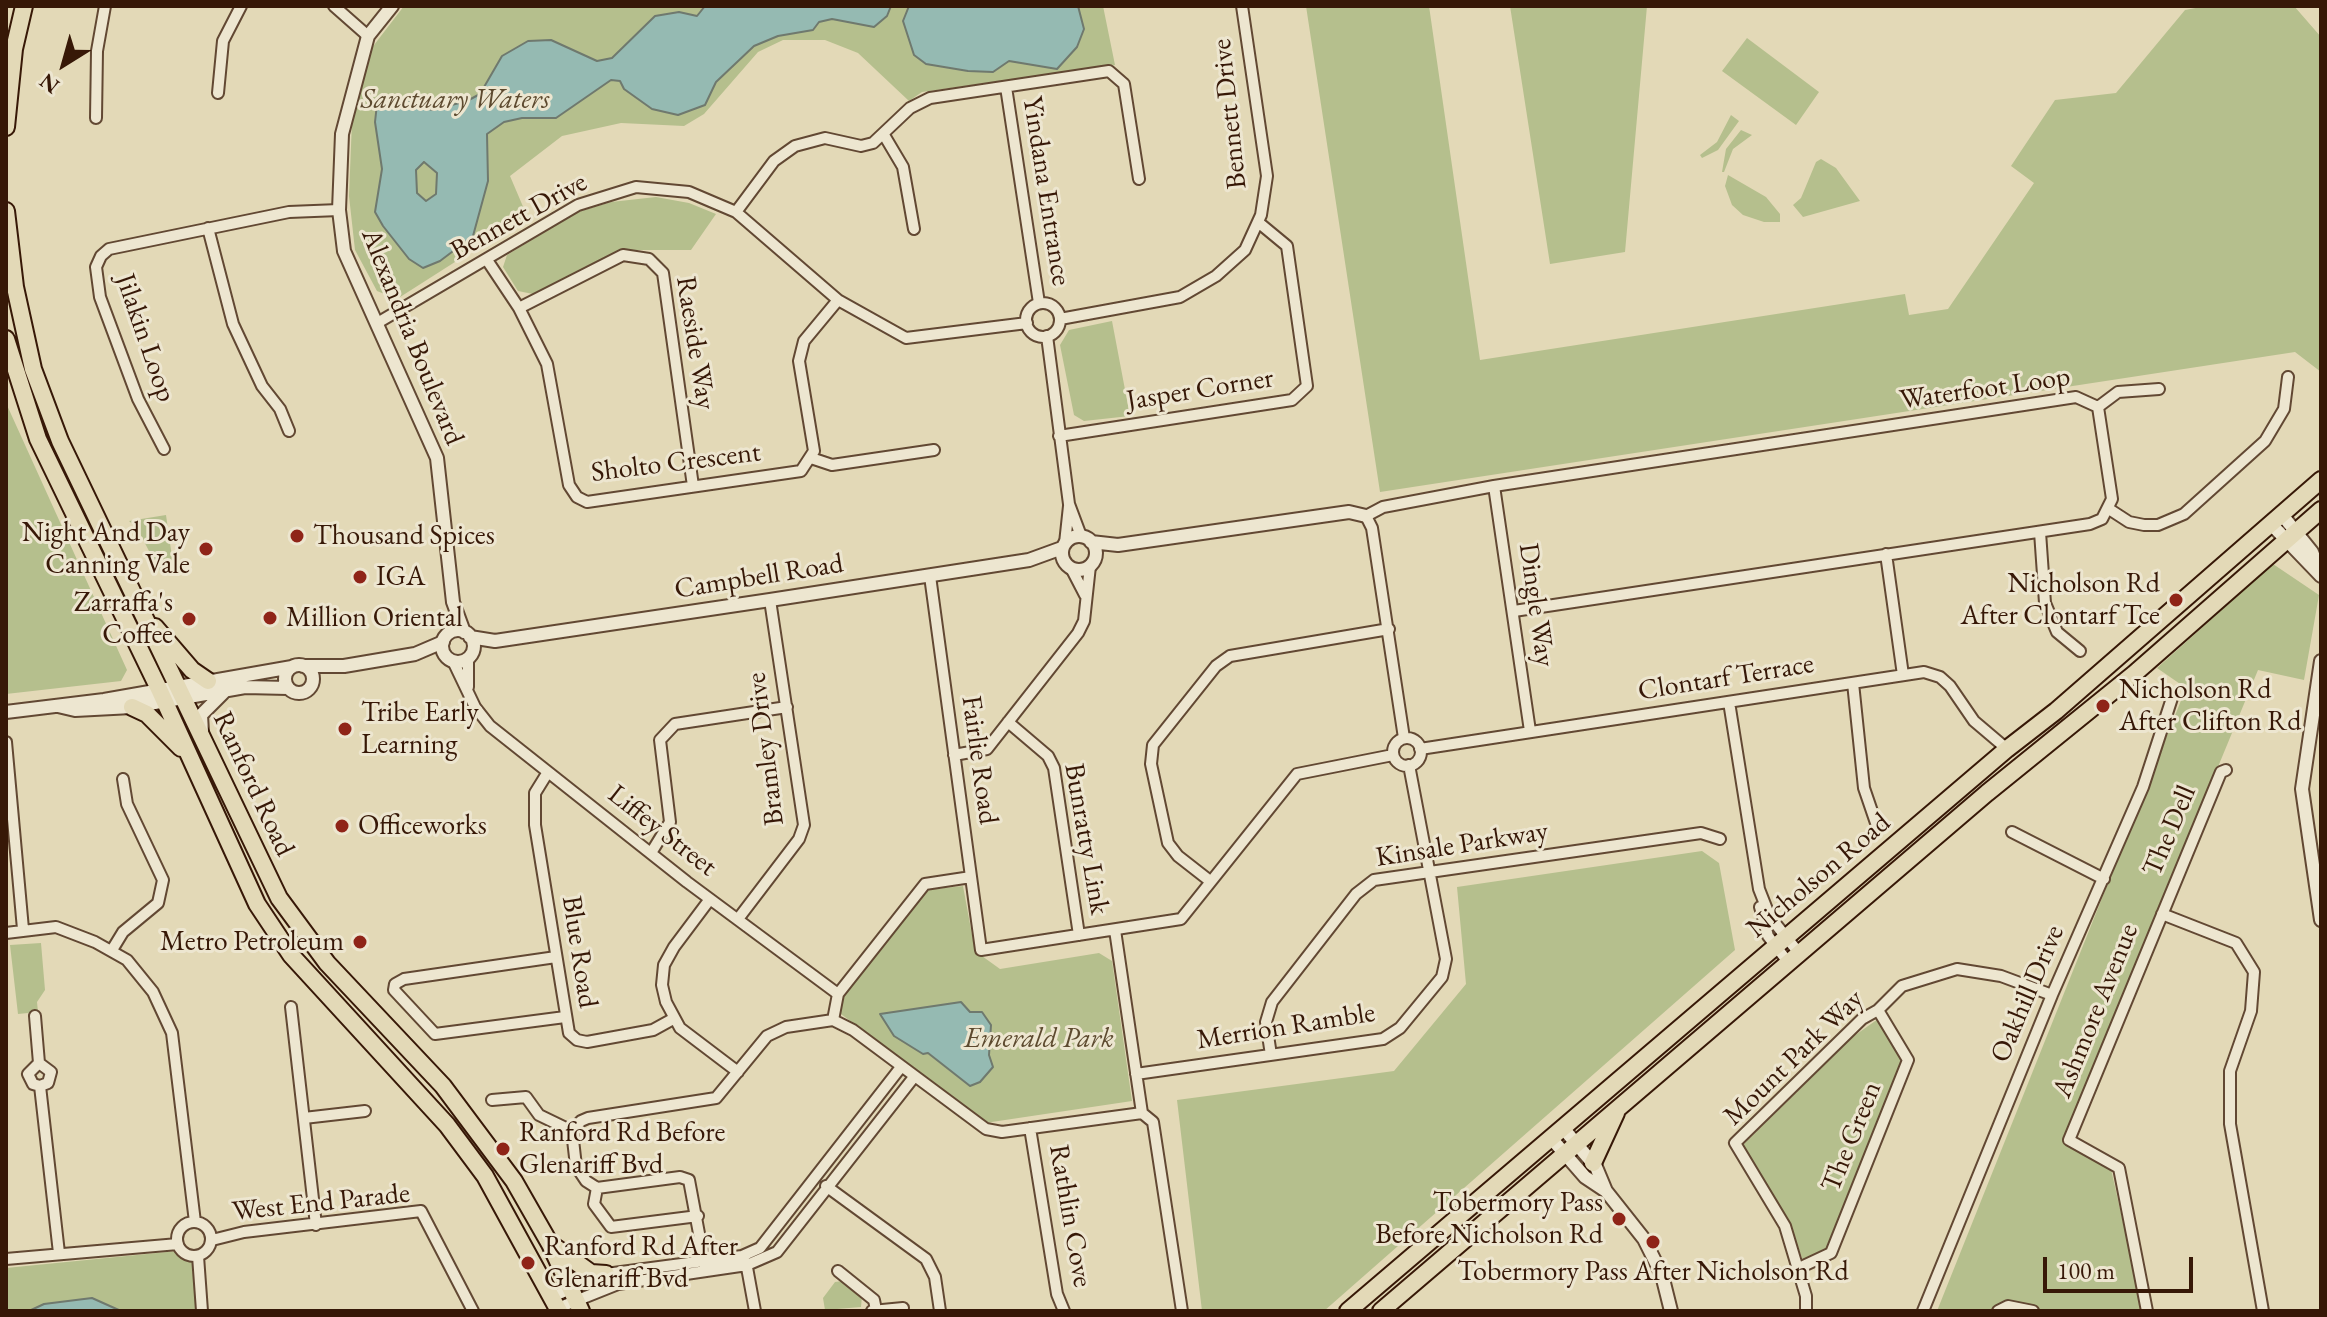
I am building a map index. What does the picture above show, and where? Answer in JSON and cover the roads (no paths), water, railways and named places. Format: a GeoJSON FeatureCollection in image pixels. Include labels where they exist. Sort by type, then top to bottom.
{"type":"FeatureCollection","features":[{"type":"Feature","properties":{"kind":"main road"},"geometry":{"type":"LineString","coordinates":[[6,127],[14,49],[24,6]]}},
{"type":"Feature","properties":{"kind":"main road","name":"Ranford Road"},"geometry":{"type":"LineString","coordinates":[[6,211],[15,287],[42,394],[60,441],[279,898],[297,927],[450,1095],[514,1181],[550,1244],[576,1300]]}},
{"type":"Feature","properties":{"kind":"main road","name":"Ranford Road"},"geometry":{"type":"LineString","coordinates":[[6,339],[38,439],[162,695],[245,879],[272,928],[313,980],[455,1135],[485,1176],[556,1305]]}},
{"type":"Feature","properties":{"kind":"main road","name":"Nicholson Road"},"geometry":{"type":"LineString","coordinates":[[1348,1311],[2007,749],[2056,711],[2321,480]]}},
{"type":"Feature","properties":{"kind":"main road","name":"Nicholson Road"},"geometry":{"type":"LineString","coordinates":[[1381,1311],[1794,957],[2134,674],[2321,510]]}},
{"type":"Feature","properties":{"kind":"main road"},"geometry":{"type":"LineString","coordinates":[[141,611],[192,670],[208,681]]}},
{"type":"Feature","properties":{"kind":"main road"},"geometry":{"type":"LineString","coordinates":[[132,707],[147,714],[191,758]]}},
{"type":"Feature","properties":{"kind":"main road"},"geometry":{"type":"LineString","coordinates":[[1593,1163],[1607,1128],[1623,1102]]}},
{"type":"Feature","properties":{"kind":"main road"},"geometry":{"type":"LineString","coordinates":[[550,1244],[591,1273],[606,1274]]}},
{"type":"Feature","properties":{"kind":"street"},"geometry":{"type":"LineString","coordinates":[[96,118],[97,51],[105,6]]}},
{"type":"Feature","properties":{"kind":"street"},"geometry":{"type":"LineString","coordinates":[[218,93],[223,41],[241,6]]}},
{"type":"Feature","properties":{"kind":"street"},"geometry":{"type":"LineString","coordinates":[[334,6],[368,36]]}},
{"type":"Feature","properties":{"kind":"street","name":"Alexandria Boulevard"},"geometry":{"type":"LineString","coordinates":[[392,6],[368,36],[342,134],[339,210],[344,251],[379,322],[437,458],[453,602],[467,634]]}},
{"type":"Feature","properties":{"kind":"street","name":"Bennett Drive"},"geometry":{"type":"LineString","coordinates":[[1060,319],[1180,297],[1216,276],[1245,250],[1258,222],[1267,176],[1242,6]]}},
{"type":"Feature","properties":{"kind":"street"},"geometry":{"type":"LineString","coordinates":[[736,212],[774,161],[795,146],[825,138],[861,146],[884,135],[910,108],[930,98],[1109,71],[1124,84],[1139,179]]}},
{"type":"Feature","properties":{"kind":"street","name":"Yindana Entrance"},"geometry":{"type":"LineString","coordinates":[[1006,87],[1039,303]]}},
{"type":"Feature","properties":{"kind":"street"},"geometry":{"type":"LineString","coordinates":[[884,135],[903,167],[914,229]]}},
{"type":"Feature","properties":{"kind":"street","name":"Bennett Drive"},"geometry":{"type":"LineString","coordinates":[[379,322],[578,205],[636,187],[689,192],[736,212],[838,300],[906,338],[1027,323]]}},
{"type":"Feature","properties":{"kind":"street","name":"Jilakin Loop"},"geometry":{"type":"LineString","coordinates":[[164,449],[122,359],[100,297],[96,267],[109,249],[289,212],[339,210]]}},
{"type":"Feature","properties":{"kind":"street","name":"Jasper Corner"},"geometry":{"type":"LineString","coordinates":[[1059,436],[1292,400],[1307,386],[1287,246],[1258,222]]}},
{"type":"Feature","properties":{"kind":"street"},"geometry":{"type":"LineString","coordinates":[[208,228],[233,324],[262,386],[280,409],[289,431]]}},
{"type":"Feature","properties":{"kind":"street","name":"Raeside Way"},"geometry":{"type":"LineString","coordinates":[[519,308],[623,255],[649,259],[663,273],[693,486]]}},
{"type":"Feature","properties":{"kind":"street","name":"Sholto Crescent"},"geometry":{"type":"LineString","coordinates":[[487,260],[519,308],[552,381],[569,485],[577,497],[587,502],[801,471],[811,458]]}},
{"type":"Feature","properties":{"kind":"street"},"geometry":{"type":"LineString","coordinates":[[838,300],[804,341],[799,361],[814,451],[811,458],[832,465],[934,450]]}},
{"type":"Feature","properties":{"kind":"street"},"geometry":{"type":"LineString","coordinates":[[1039,303],[1056,309],[1060,319],[1057,330],[1047,336],[1036,335],[1027,323],[1027,313],[1039,303]]}},
{"type":"Feature","properties":{"kind":"street"},"geometry":{"type":"LineString","coordinates":[[1047,336],[1069,504],[1064,546],[1069,566],[1085,595]]}},
{"type":"Feature","properties":{"kind":"street"},"geometry":{"type":"LineString","coordinates":[[1514,611],[2090,524],[2109,509],[2129,522],[2158,525],[2184,514],[2265,441],[2284,409],[2288,377]]}},
{"type":"Feature","properties":{"kind":"street"},"geometry":{"type":"LineString","coordinates":[[2098,407],[2118,392],[2159,389]]}},
{"type":"Feature","properties":{"kind":"street","name":"Waterfoot Loop"},"geometry":{"type":"LineString","coordinates":[[1366,516],[1400,501],[2076,397],[2098,407],[2112,499],[2109,509]]}},
{"type":"Feature","properties":{"kind":"street","name":"Dingle Way"},"geometry":{"type":"LineString","coordinates":[[1494,486],[1530,731]]}},
{"type":"Feature","properties":{"kind":"street"},"geometry":{"type":"LineString","coordinates":[[954,755],[987,749],[1078,633],[1084,621],[1085,595],[1092,562],[1086,539],[1069,504]]}},
{"type":"Feature","properties":{"kind":"street","name":"Campbell Road"},"geometry":{"type":"LineString","coordinates":[[415,654],[450,660],[469,656],[495,641],[1029,560],[1086,539],[1118,545],[1349,512],[1366,516]]}},
{"type":"Feature","properties":{"kind":"street"},"geometry":{"type":"LineString","coordinates":[[1366,516],[1372,528],[1404,738]]}},
{"type":"Feature","properties":{"kind":"street"},"geometry":{"type":"LineString","coordinates":[[2277,521],[2312,552],[2321,574]]}},
{"type":"Feature","properties":{"kind":"street"},"geometry":{"type":"LineString","coordinates":[[2040,532],[2045,603],[2057,632],[2080,651]]}},
{"type":"Feature","properties":{"kind":"street","name":"Campbell Road"},"geometry":{"type":"LineString","coordinates":[[1029,560],[1083,570],[1118,545]]}},
{"type":"Feature","properties":{"kind":"street"},"geometry":{"type":"LineString","coordinates":[[1886,554],[1903,675]]}},
{"type":"Feature","properties":{"kind":"street","name":"Fairlie Road"},"geometry":{"type":"LineString","coordinates":[[930,576],[981,950],[1079,935]]}},
{"type":"Feature","properties":{"kind":"street","name":"Bramley Drive"},"geometry":{"type":"LineString","coordinates":[[738,919],[799,839],[804,825],[770,600]]}},
{"type":"Feature","properties":{"kind":"street","name":"Alexandria Boulevard"},"geometry":{"type":"LineString","coordinates":[[445,638],[453,602]]}},
{"type":"Feature","properties":{"kind":"street"},"geometry":{"type":"LineString","coordinates":[[1210,881],[1178,856],[1168,843],[1151,764],[1153,745],[1216,666],[1230,656],[1389,629]]}},
{"type":"Feature","properties":{"kind":"street"},"geometry":{"type":"LineString","coordinates":[[467,634],[473,645],[469,656],[468,693]]}},
{"type":"Feature","properties":{"kind":"street","name":"Campbell Road"},"geometry":{"type":"LineString","coordinates":[[6,712],[162,695],[208,681],[298,666],[344,666],[415,654],[445,638],[467,634],[495,641]]}},
{"type":"Feature","properties":{"kind":"street"},"geometry":{"type":"LineString","coordinates":[[445,638],[443,650],[450,660]]}},
{"type":"Feature","properties":{"kind":"street","name":"Liffey Street"},"geometry":{"type":"LineString","coordinates":[[450,660],[490,726],[710,899],[838,994]]}},
{"type":"Feature","properties":{"kind":"street"},"geometry":{"type":"LineString","coordinates":[[2321,661],[2302,789],[2321,920]]}},
{"type":"Feature","properties":{"kind":"street"},"geometry":{"type":"LineString","coordinates":[[298,666],[312,676],[311,685],[301,693],[288,688],[286,674],[298,666]]}},
{"type":"Feature","properties":{"kind":"street","name":"Campbell Road"},"geometry":{"type":"LineString","coordinates":[[311,685],[344,666]]}},
{"type":"Feature","properties":{"kind":"street","name":"Clontarf Terrace"},"geometry":{"type":"LineString","coordinates":[[1420,749],[1924,672],[1940,677],[1974,721],[2007,749]]}},
{"type":"Feature","properties":{"kind":"street"},"geometry":{"type":"LineString","coordinates":[[1853,683],[1864,788],[1877,826]]}},
{"type":"Feature","properties":{"kind":"street","name":"Campbell Road"},"geometry":{"type":"LineString","coordinates":[[180,691],[288,688]]}},
{"type":"Feature","properties":{"kind":"street"},"geometry":{"type":"LineString","coordinates":[[203,739],[201,715],[212,700],[230,689]]}},
{"type":"Feature","properties":{"kind":"street","name":"Campbell Road"},"geometry":{"type":"LineString","coordinates":[[58,706],[75,710],[132,707],[162,695]]}},
{"type":"Feature","properties":{"kind":"street","name":"Oakhill Drive"},"geometry":{"type":"LineString","coordinates":[[1923,1311],[2052,995],[2143,787],[2173,695]]}},
{"type":"Feature","properties":{"kind":"street"},"geometry":{"type":"LineString","coordinates":[[1729,702],[1759,904],[1781,943],[1794,957]]}},
{"type":"Feature","properties":{"kind":"street"},"geometry":{"type":"LineString","coordinates":[[651,853],[670,822],[660,740],[675,724],[787,707]]}},
{"type":"Feature","properties":{"kind":"street","name":"Bunratty Link"},"geometry":{"type":"LineString","coordinates":[[1008,722],[1048,756],[1054,768],[1079,935]]}},
{"type":"Feature","properties":{"kind":"street"},"geometry":{"type":"LineString","coordinates":[[1404,738],[1414,740],[1420,749],[1418,760],[1409,765],[1401,764],[1393,755],[1395,744],[1404,738]]}},
{"type":"Feature","properties":{"kind":"street"},"geometry":{"type":"LineString","coordinates":[[6,742],[23,929]]}},
{"type":"Feature","properties":{"kind":"street"},"geometry":{"type":"LineString","coordinates":[[1079,935],[1181,919],[1297,774],[1393,755]]}},
{"type":"Feature","properties":{"kind":"street","name":"Merrion Ramble"},"geometry":{"type":"LineString","coordinates":[[1136,1074],[1383,1039],[1400,1028],[1442,977],[1445,968],[1432,873],[1409,765]]}},
{"type":"Feature","properties":{"kind":"street","name":"The Dell"},"geometry":{"type":"LineString","coordinates":[[2162,914],[2221,772],[2226,770]]}},
{"type":"Feature","properties":{"kind":"street","name":"Blue Road"},"geometry":{"type":"LineString","coordinates":[[548,772],[534,801],[569,1033],[577,1040],[587,1042],[653,1030],[673,1019]]}},
{"type":"Feature","properties":{"kind":"street"},"geometry":{"type":"LineString","coordinates":[[112,950],[123,932],[158,903],[163,880],[127,804],[123,779]]}},
{"type":"Feature","properties":{"kind":"street"},"geometry":{"type":"LineString","coordinates":[[2012,832],[2104,879]]}},
{"type":"Feature","properties":{"kind":"street","name":"Kinsale Parkway"},"geometry":{"type":"LineString","coordinates":[[1271,1055],[1266,1022],[1272,1002],[1356,894],[1374,880],[1701,833],[1720,839]]}},
{"type":"Feature","properties":{"kind":"street"},"geometry":{"type":"LineString","coordinates":[[833,1020],[838,994],[925,884],[971,877]]}},
{"type":"Feature","properties":{"kind":"street"},"geometry":{"type":"LineString","coordinates":[[710,899],[664,965],[662,985],[673,1019],[738,1072]]}},
{"type":"Feature","properties":{"kind":"street","name":"Ashmore Avenue"},"geometry":{"type":"LineString","coordinates":[[2147,1311],[2119,1168],[2069,1140],[2162,914],[2236,943],[2254,972],[2251,1011],[2230,1071],[2230,1124],[2263,1311]]}},
{"type":"Feature","properties":{"kind":"street"},"geometry":{"type":"LineString","coordinates":[[6,933],[56,927],[112,950],[127,960],[153,992],[172,1033],[195,1222]]}},
{"type":"Feature","properties":{"kind":"street"},"geometry":{"type":"LineString","coordinates":[[1115,930],[1142,1113],[1153,1122],[1182,1311]]}},
{"type":"Feature","properties":{"kind":"street"},"geometry":{"type":"LineString","coordinates":[[556,957],[404,979],[395,984],[394,990],[435,1034],[565,1017]]}},
{"type":"Feature","properties":{"kind":"street","name":"Mount Park Way"},"geometry":{"type":"LineString","coordinates":[[1806,1311],[1799,1268],[1785,1226],[1735,1143],[1862,1019],[1878,1010],[1902,986],[1957,969],[2001,976],[2052,995]]}},
{"type":"Feature","properties":{"kind":"street"},"geometry":{"type":"LineString","coordinates":[[291,1007],[316,1225]]}},
{"type":"Feature","properties":{"kind":"street","name":"The Green"},"geometry":{"type":"LineString","coordinates":[[1799,1268],[1831,1253],[1908,1060],[1878,1010]]}},
{"type":"Feature","properties":{"kind":"street"},"geometry":{"type":"LineString","coordinates":[[35,1016],[39,1063],[49,1068],[51,1076],[40,1086],[59,1253]]}},
{"type":"Feature","properties":{"kind":"street"},"geometry":{"type":"LineString","coordinates":[[705,1266],[693,1184],[687,1178],[597,1188],[586,1181],[576,1166],[572,1131],[588,1118],[716,1098],[774,1031],[833,1020],[853,1030],[986,1129],[1002,1132],[1142,1113]]}},
{"type":"Feature","properties":{"kind":"street"},"geometry":{"type":"LineString","coordinates":[[745,1260],[774,1234],[901,1067]]}},
{"type":"Feature","properties":{"kind":"street"},"geometry":{"type":"LineString","coordinates":[[556,1305],[618,1284],[777,1252],[914,1077]]}},
{"type":"Feature","properties":{"kind":"street"},"geometry":{"type":"LineString","coordinates":[[492,1100],[526,1097],[539,1115],[572,1131]]}},
{"type":"Feature","properties":{"kind":"street"},"geometry":{"type":"LineString","coordinates":[[304,1118],[365,1111]]}},
{"type":"Feature","properties":{"kind":"street","name":"Rathlin Cove"},"geometry":{"type":"LineString","coordinates":[[1030,1128],[1057,1294],[1064,1311]]}},
{"type":"Feature","properties":{"kind":"street"},"geometry":{"type":"LineString","coordinates":[[1557,1133],[1570,1147],[1593,1163],[1606,1191],[1650,1250],[1662,1275],[1671,1311]]}},
{"type":"Feature","properties":{"kind":"street"},"geometry":{"type":"LineString","coordinates":[[1570,1147],[1585,1177],[1606,1191]]}},
{"type":"Feature","properties":{"kind":"street"},"geometry":{"type":"LineString","coordinates":[[816,1179],[926,1259],[935,1277],[940,1311]]}},
{"type":"Feature","properties":{"kind":"street"},"geometry":{"type":"LineString","coordinates":[[597,1188],[594,1204],[611,1227],[698,1216]]}},
{"type":"Feature","properties":{"kind":"street","name":"West End Parade"},"geometry":{"type":"LineString","coordinates":[[212,1240],[244,1232],[421,1211],[473,1311]]}},
{"type":"Feature","properties":{"kind":"street","name":"West End Parade"},"geometry":{"type":"LineString","coordinates":[[178,1244],[181,1228],[195,1222],[209,1229],[212,1240],[207,1252],[198,1256]]}},
{"type":"Feature","properties":{"kind":"street"},"geometry":{"type":"LineString","coordinates":[[6,1259],[178,1244],[185,1254],[198,1256],[202,1311]]}},
{"type":"Feature","properties":{"kind":"street"},"geometry":{"type":"LineString","coordinates":[[745,1260],[755,1311]]}},
{"type":"Feature","properties":{"kind":"street"},"geometry":{"type":"LineString","coordinates":[[576,1300],[606,1274],[705,1266]]}},
{"type":"Feature","properties":{"kind":"street"},"geometry":{"type":"LineString","coordinates":[[838,1271],[874,1300],[874,1311],[903,1308]]}},
{"type":"Feature","properties":{"kind":"street"},"geometry":{"type":"LineString","coordinates":[[1998,1311],[2008,1306],[2033,1311]]}},
{"type":"Feature","properties":{"kind":"water"},"geometry":{"type":"Polygon","coordinates":[[[705,6],[891,6],[887,16],[874,27],[832,19],[819,22],[813,30],[778,36],[754,46],[716,82],[705,105],[678,115],[652,109],[624,89],[620,81],[611,80],[556,118],[522,118],[504,122],[487,134],[488,181],[473,236],[440,261],[423,268],[409,259],[383,226],[375,212],[382,169],[375,122],[377,104],[403,98],[432,110],[467,101],[480,94],[502,56],[528,41],[551,40],[597,61],[612,58],[655,16],[679,12],[697,16],[705,6]],[[424,162],[416,170],[417,193],[426,201],[436,194],[437,173],[424,162]]]}},
{"type":"Feature","properties":{"kind":"water"},"geometry":{"type":"Polygon","coordinates":[[[909,6],[1078,6],[1084,29],[1077,47],[1057,69],[1009,61],[993,72],[968,71],[926,64],[914,55],[903,21],[909,6]]]}},
{"type":"Feature","properties":{"kind":"water"},"geometry":{"type":"Polygon","coordinates":[[[961,1002],[970,1012],[982,1012],[991,1025],[989,1055],[993,1067],[980,1082],[970,1086],[928,1053],[923,1054],[894,1036],[880,1014],[961,1002]]]}},
{"type":"Feature","properties":{"kind":"water"},"geometry":{"type":"Polygon","coordinates":[[[92,1298],[121,1311],[29,1311],[44,1304],[92,1298]]]}},
{"type":"Feature","properties":{"kind":"place","name":"Thousand Spices"},"geometry":{"type":"Point","coordinates":[297,536]}},
{"type":"Feature","properties":{"kind":"place","name":"Night And Day Canning Vale"},"geometry":{"type":"Point","coordinates":[206,549]}},
{"type":"Feature","properties":{"kind":"place","name":"IGA"},"geometry":{"type":"Point","coordinates":[360,577]}},
{"type":"Feature","properties":{"kind":"place","name":"Nicholson Rd After Clontarf Tce"},"geometry":{"type":"Point","coordinates":[2176,600]}},
{"type":"Feature","properties":{"kind":"place","name":"Million Oriental"},"geometry":{"type":"Point","coordinates":[270,618]}},
{"type":"Feature","properties":{"kind":"place","name":"Zarraffa's Coffee"},"geometry":{"type":"Point","coordinates":[189,619]}},
{"type":"Feature","properties":{"kind":"place","name":"Nicholson Rd After Clifton Rd"},"geometry":{"type":"Point","coordinates":[2103,706]}},
{"type":"Feature","properties":{"kind":"place","name":"Tribe Early Learning"},"geometry":{"type":"Point","coordinates":[345,729]}},
{"type":"Feature","properties":{"kind":"place","name":"Officeworks"},"geometry":{"type":"Point","coordinates":[342,826]}},
{"type":"Feature","properties":{"kind":"place","name":"Metro Petroleum"},"geometry":{"type":"Point","coordinates":[360,942]}},
{"type":"Feature","properties":{"kind":"place","name":"Ranford Rd Before Glenariff Bvd"},"geometry":{"type":"Point","coordinates":[503,1149]}},
{"type":"Feature","properties":{"kind":"place","name":"Tobermory Pass Before Nicholson Rd"},"geometry":{"type":"Point","coordinates":[1619,1219]}},
{"type":"Feature","properties":{"kind":"place","name":"Tobermory Pass After Nicholson Rd"},"geometry":{"type":"Point","coordinates":[1653,1242]}},
{"type":"Feature","properties":{"kind":"place","name":"Ranford Rd After Glenariff Bvd"},"geometry":{"type":"Point","coordinates":[528,1263]}},
{"type":"Feature","properties":{"kind":"park label","name":"Sanctuary Waters"},"geometry":{"type":"Point","coordinates":[455,100]}},
{"type":"Feature","properties":{"kind":"park label","name":"Emerald Park"},"geometry":{"type":"Point","coordinates":[1039,1039]}}]}
